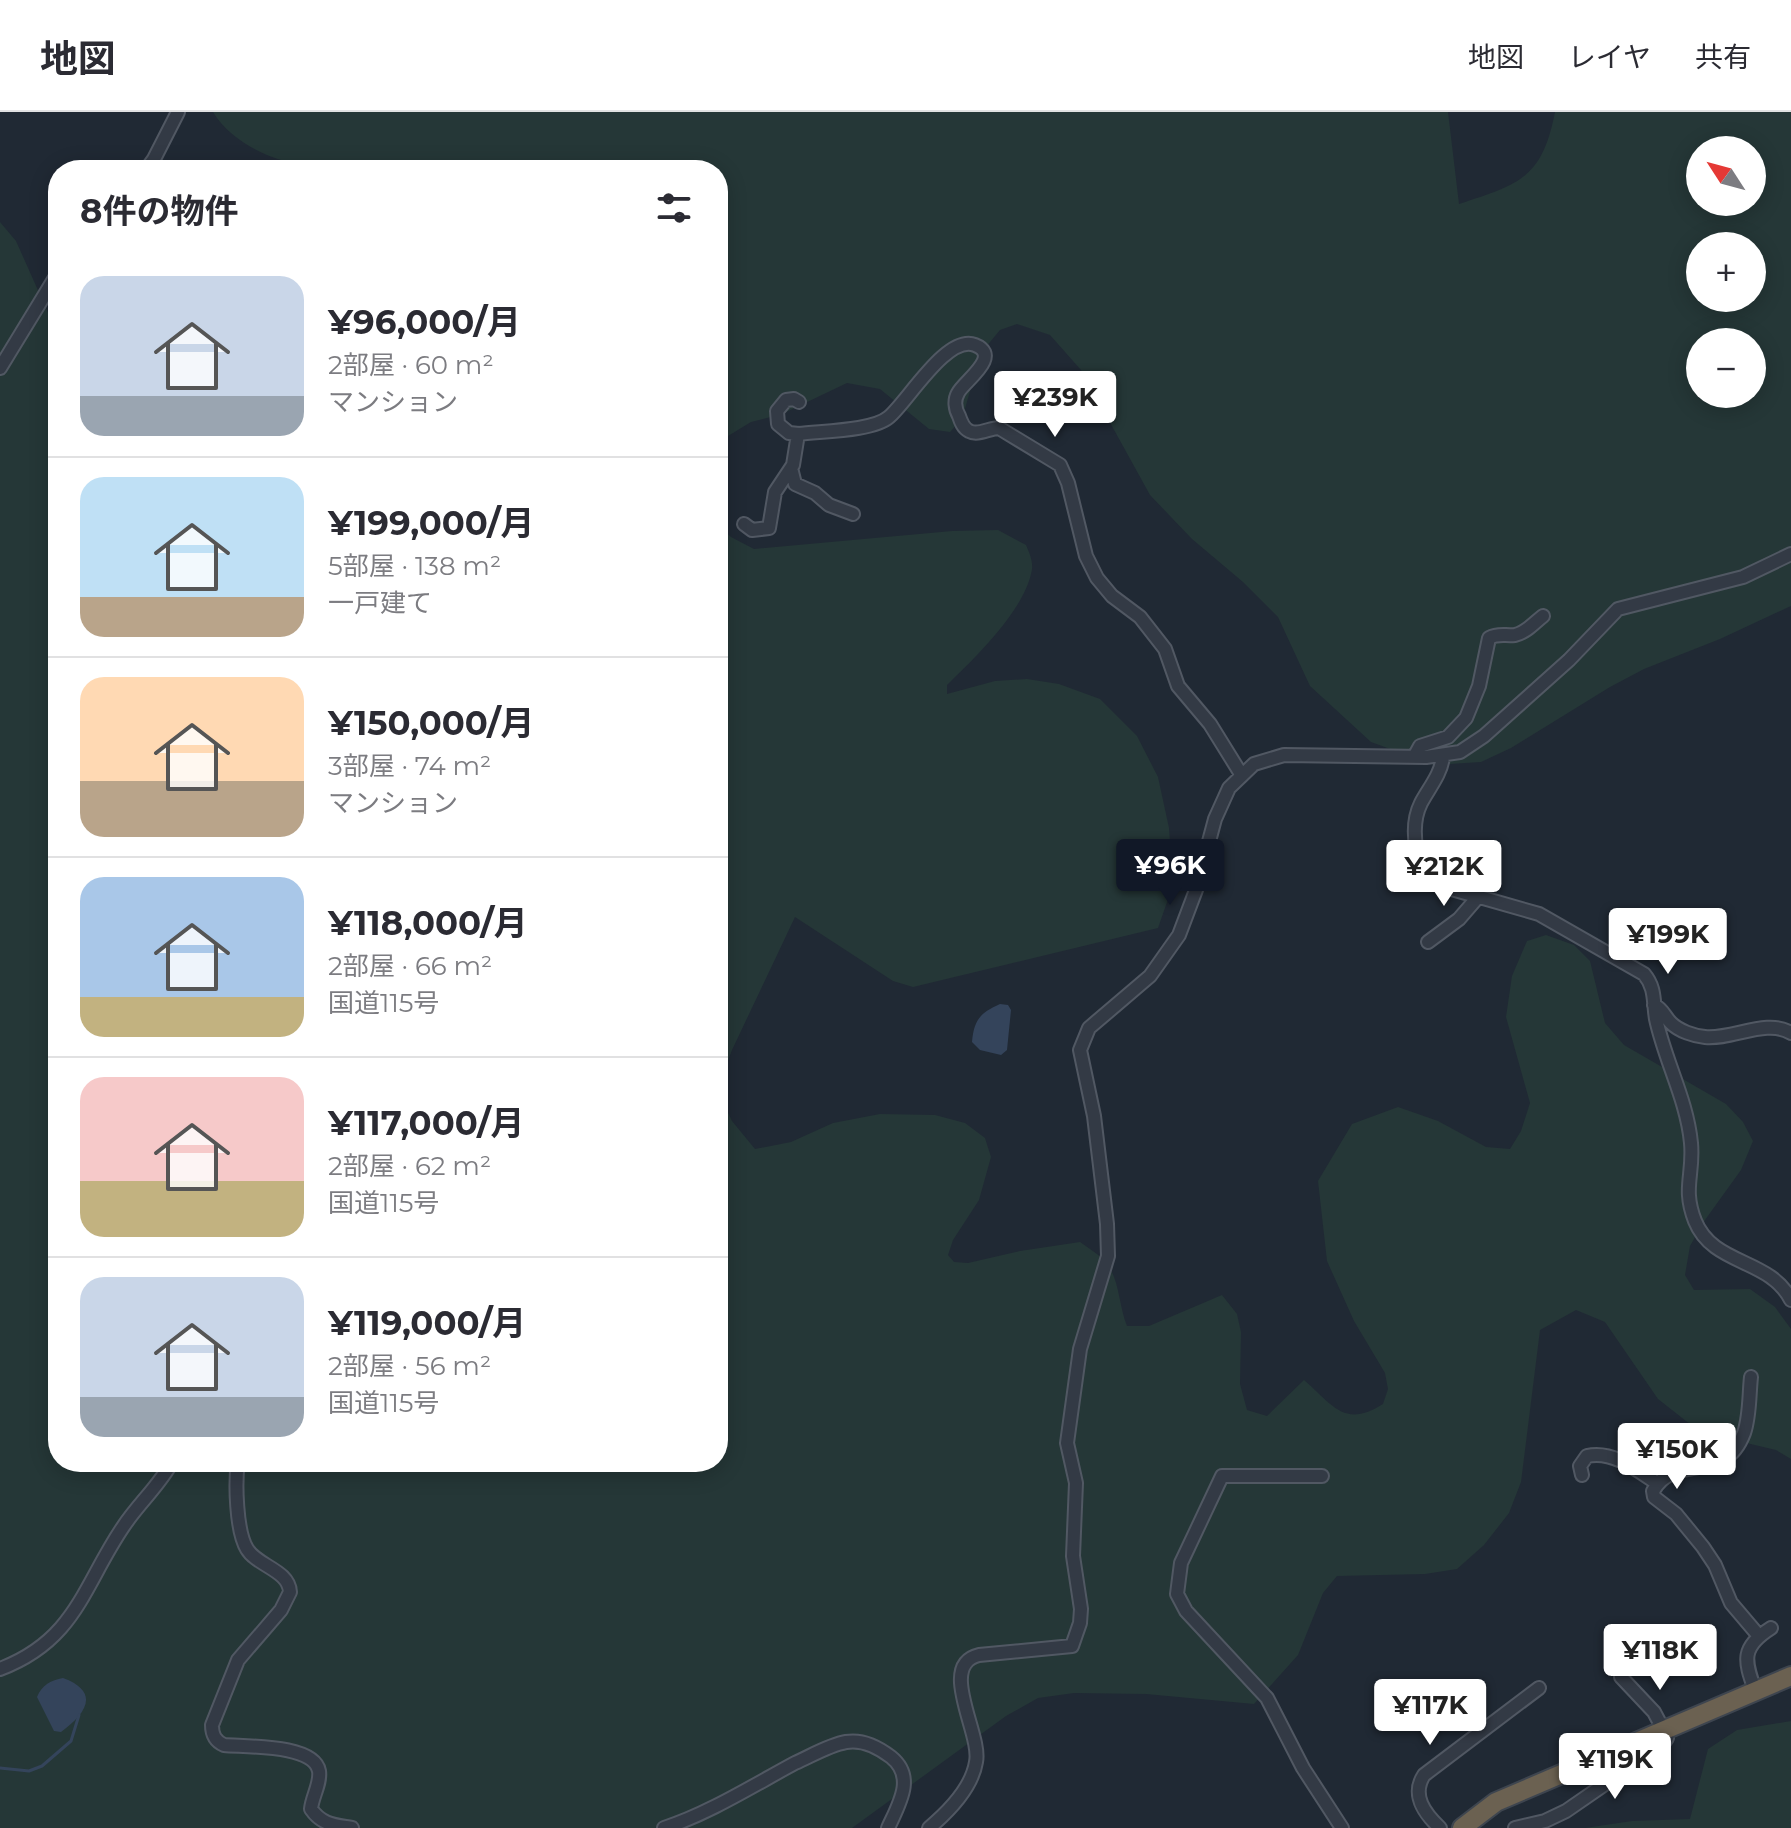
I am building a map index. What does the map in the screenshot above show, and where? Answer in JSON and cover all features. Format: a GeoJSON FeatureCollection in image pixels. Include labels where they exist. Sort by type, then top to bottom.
{"type":"FeatureCollection","features":[{"type":"Feature","properties":{"kind":"highway"},"geometry":{"type":"LineString","coordinates":[[1462,1828],[1496,1802],[1755,1690],[1789,1679]]}},
{"type":"Feature","properties":{"kind":"street"},"geometry":{"type":"LineString","coordinates":[[153,160],[178,112]]}},
{"type":"Feature","properties":{"kind":"street"},"geometry":{"type":"LineString","coordinates":[[0,368],[48,289]]}},
{"type":"Feature","properties":{"kind":"street"},"geometry":{"type":"LineString","coordinates":[[799,402],[786,400],[777,411],[776,417],[784,430],[798,434],[875,424],[884,420],[946,354],[966,344],[980,348],[984,355],[983,364],[957,395],[956,411],[964,427],[975,433],[999,428],[1060,465],[1068,483],[1086,556],[1097,578],[1112,596],[1140,617],[1165,649],[1178,686],[1210,724],[1241,774]]}},
{"type":"Feature","properties":{"kind":"street"},"geometry":{"type":"LineString","coordinates":[[798,434],[791,468],[794,482],[829,505],[853,514]]}},
{"type":"Feature","properties":{"kind":"street"},"geometry":{"type":"LineString","coordinates":[[744,524],[752,530],[769,528],[777,487],[791,468]]}},
{"type":"Feature","properties":{"kind":"street"},"geometry":{"type":"LineString","coordinates":[[929,1828],[966,1786],[976,1766],[978,1753],[960,1681],[962,1668],[968,1659],[979,1655],[1072,1646],[1076,1637],[1081,1609],[1073,1556],[1076,1483],[1067,1443],[1080,1349],[1108,1256],[1094,1116],[1080,1050],[1089,1028],[1150,976],[1179,935],[1196,890],[1219,809],[1229,788],[1254,764],[1284,755],[1443,757],[1460,752],[1484,736],[1569,660],[1618,609],[1743,577],[1791,554]]}},
{"type":"Feature","properties":{"kind":"street"},"geometry":{"type":"LineString","coordinates":[[1414,757],[1420,746],[1448,737],[1466,718],[1479,686],[1489,638],[1524,632],[1543,616]]}},
{"type":"Feature","properties":{"kind":"street"},"geometry":{"type":"LineString","coordinates":[[1443,757],[1440,770],[1418,810],[1417,852],[1421,867],[1448,888],[1539,914],[1644,974],[1653,987],[1660,1036],[1689,1128],[1691,1155],[1687,1191],[1696,1224],[1712,1246],[1771,1275],[1791,1300]]}},
{"type":"Feature","properties":{"kind":"street"},"geometry":{"type":"LineString","coordinates":[[1428,942],[1459,919],[1478,897]]}},
{"type":"Feature","properties":{"kind":"street"},"geometry":{"type":"LineString","coordinates":[[1654,1005],[1676,1026],[1703,1037],[1729,1037],[1772,1028],[1791,1033]]}},
{"type":"Feature","properties":{"kind":"street"},"geometry":{"type":"LineString","coordinates":[[1751,1377],[1746,1424],[1737,1446],[1716,1465],[1671,1473],[1654,1489],[1654,1497],[1676,1514],[1703,1547],[1715,1565],[1731,1603],[1759,1636]]}},
{"type":"Feature","properties":{"kind":"street"},"geometry":{"type":"LineString","coordinates":[[1582,1475],[1580,1466],[1587,1456],[1601,1454],[1658,1484]]}},
{"type":"Feature","properties":{"kind":"street"},"geometry":{"type":"LineString","coordinates":[[0,1669],[33,1652],[62,1629],[82,1602],[124,1525],[164,1472]]}},
{"type":"Feature","properties":{"kind":"street"},"geometry":{"type":"LineString","coordinates":[[237,1472],[235,1490],[244,1545],[253,1557],[287,1582],[290,1592],[269,1627],[238,1660],[212,1725],[213,1735],[224,1745],[271,1748],[303,1755],[311,1760],[317,1766],[319,1777],[311,1809],[317,1818],[327,1824],[352,1828]]}},
{"type":"Feature","properties":{"kind":"street"},"geometry":{"type":"LineString","coordinates":[[1322,1476],[1222,1476],[1181,1563],[1176,1588],[1186,1611],[1273,1707],[1303,1768],[1342,1828]]}},
{"type":"Feature","properties":{"kind":"street"},"geometry":{"type":"LineString","coordinates":[[1755,1690],[1746,1660],[1748,1650],[1759,1636],[1771,1628]]}},
{"type":"Feature","properties":{"kind":"street"},"geometry":{"type":"LineString","coordinates":[[1515,1828],[1556,1817],[1663,1744],[1667,1738],[1665,1728],[1621,1677]]}},
{"type":"Feature","properties":{"kind":"street"},"geometry":{"type":"LineString","coordinates":[[1439,1828],[1420,1801],[1420,1782],[1424,1775],[1539,1688]]}},
{"type":"Feature","properties":{"kind":"street"},"geometry":{"type":"LineString","coordinates":[[664,1828],[815,1754],[846,1742],[855,1742],[878,1747],[898,1763],[905,1775],[905,1785],[888,1828]]}},
{"type":"Feature","properties":{"kind":"shaded area"},"geometry":{"type":"Polygon","coordinates":[[[213,112],[1448,112],[1459,204],[1497,191],[1525,176],[1543,152],[1555,112],[1791,112],[1791,606],[1644,669],[1511,748],[1481,762],[1434,765],[1371,742],[1310,686],[1278,617],[1243,582],[1192,539],[1150,495],[1081,370],[1050,335],[1017,324],[1000,330],[981,353],[962,419],[950,432],[929,429],[880,389],[847,383],[782,414],[751,422],[728,436],[728,160],[280,160],[242,141],[213,112]]]}},
{"type":"Feature","properties":{"kind":"shaded area"},"geometry":{"type":"Polygon","coordinates":[[[0,222],[16,241],[48,313],[48,1472],[728,1472],[728,1113],[755,1149],[791,1142],[833,1123],[880,1114],[935,1115],[965,1123],[985,1138],[991,1157],[979,1200],[953,1240],[948,1255],[954,1262],[968,1263],[1080,1242],[1108,1265],[1127,1326],[1149,1326],[1222,1295],[1237,1314],[1241,1332],[1240,1384],[1247,1410],[1267,1416],[1304,1380],[1339,1410],[1348,1414],[1370,1411],[1383,1404],[1388,1389],[1385,1373],[1354,1321],[1327,1261],[1318,1181],[1352,1124],[1398,1107],[1438,1121],[1486,1147],[1510,1149],[1521,1131],[1530,1103],[1506,1017],[1512,976],[1527,941],[1546,935],[1574,945],[1590,961],[1605,1023],[1624,1045],[1726,1104],[1743,1122],[1753,1141],[1741,1170],[1690,1246],[1685,1275],[1694,1290],[1750,1289],[1775,1307],[1791,1329],[1791,1459],[1776,1450],[1700,1432],[1658,1399],[1605,1322],[1576,1310],[1540,1330],[1521,1482],[1509,1513],[1484,1545],[1457,1569],[1425,1574],[1337,1576],[1323,1593],[1298,1655],[1254,1704],[1146,1694],[1074,1693],[1038,1698],[1006,1716],[852,1828],[0,1828],[0,222]]]}},
{"type":"Feature","properties":{"kind":"shaded area"},"geometry":{"type":"Polygon","coordinates":[[[998,530],[1026,545],[1032,569],[1020,600],[998,632],[947,685],[947,694],[995,681],[1027,679],[1059,684],[1100,699],[1137,736],[1158,777],[1169,828],[1173,885],[1158,928],[913,987],[893,981],[795,917],[728,1060],[728,534],[754,549],[952,531],[998,530]]]}},
{"type":"Feature","properties":{"kind":"shaded area"},"geometry":{"type":"Polygon","coordinates":[[[1791,1721],[1791,1828],[1585,1828],[1632,1821],[1690,1819],[1708,1749],[1737,1730],[1791,1721]]]}},
{"type":"Feature","properties":{"kind":"water"},"geometry":{"type":"Polygon","coordinates":[[[1000,1004],[1008,1005],[1011,1010],[1007,1050],[1001,1055],[980,1050],[972,1042],[979,1018],[1000,1004]]]}},
{"type":"Feature","properties":{"kind":"water"},"geometry":{"type":"Polygon","coordinates":[[[63,1678],[82,1690],[86,1704],[77,1718],[61,1732],[54,1731],[37,1697],[47,1684],[63,1678]]]}},
{"type":"Feature","properties":{"kind":"waterway"},"geometry":{"type":"LineString","coordinates":[[0,1768],[29,1771],[42,1766],[71,1741],[79,1715]]}}]}
